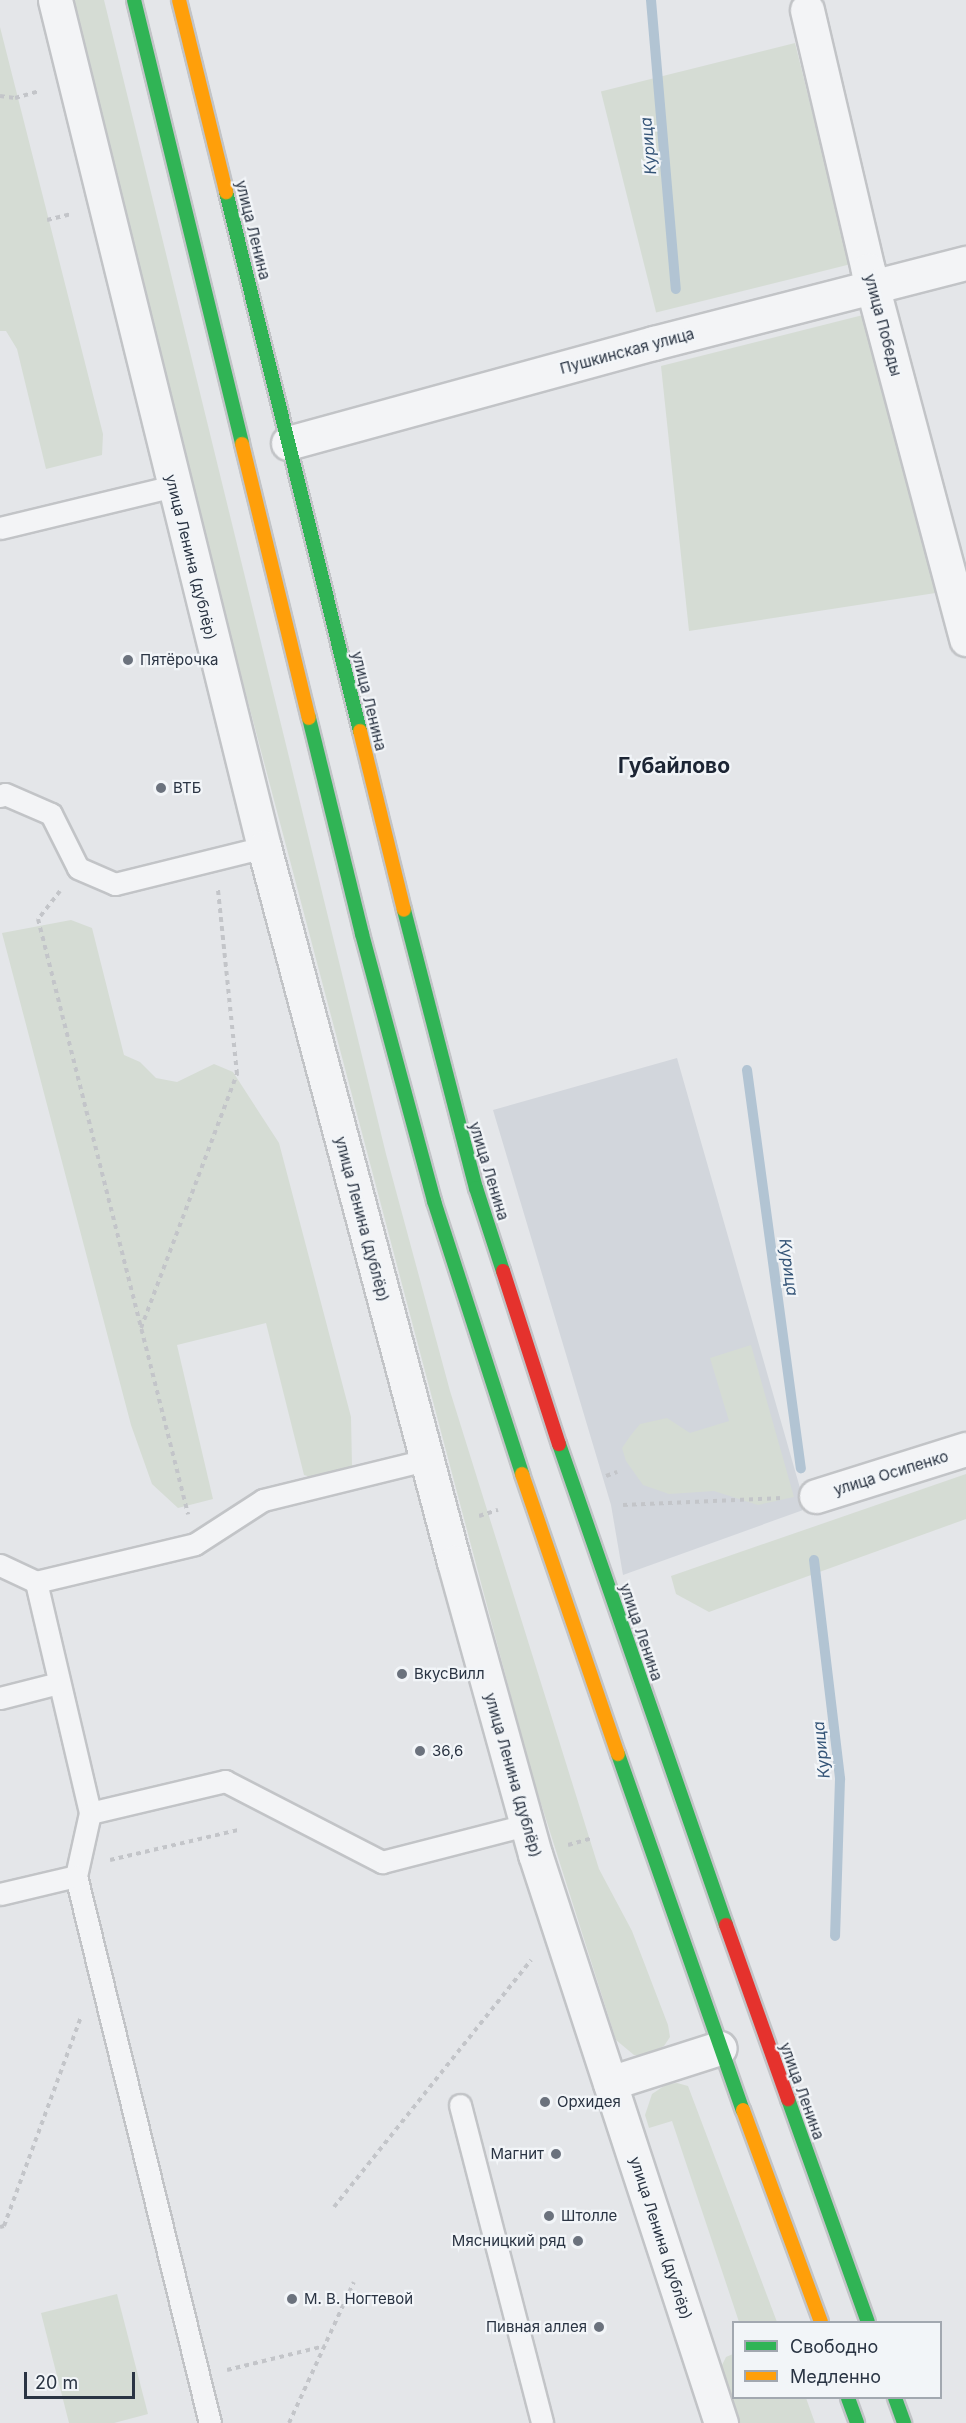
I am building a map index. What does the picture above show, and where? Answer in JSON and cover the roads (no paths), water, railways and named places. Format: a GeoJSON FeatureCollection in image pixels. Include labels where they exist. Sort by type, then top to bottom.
{"type":"FeatureCollection","features":[{"type":"Feature","properties":{"kind":"main road"},"geometry":{"type":"LineString","coordinates":[[134,0],[362,934],[414,1133],[478,1346],[720,2048],[821,2321]]}},
{"type":"Feature","properties":{"kind":"main road","name":"улица Ленина"},"geometry":{"type":"LineString","coordinates":[[179,0],[451,1099],[479,1199],[573,1486],[706,1869],[868,2321]]}},
{"type":"Feature","properties":{"kind":"main road"},"geometry":{"type":"LineString","coordinates":[[849,2399],[857,2423]]}},
{"type":"Feature","properties":{"kind":"main road"},"geometry":{"type":"LineString","coordinates":[[895,2399],[904,2423]]}},
{"type":"Feature","properties":{"kind":"street","name":"улица Ленина (дублёр)"},"geometry":{"type":"LineString","coordinates":[[55,0],[264,847],[426,1460],[446,1525],[526,1825],[721,2423]]}},
{"type":"Feature","properties":{"kind":"street","name":"улица Победы"},"geometry":{"type":"LineString","coordinates":[[807,10],[873,287],[966,639]]}},
{"type":"Feature","properties":{"kind":"street","name":"Пушкинская улица"},"geometry":{"type":"LineString","coordinates":[[288,443],[966,263]]}},
{"type":"Feature","properties":{"kind":"street","name":"улица Осипенко"},"geometry":{"type":"LineString","coordinates":[[816,1496],[966,1449]]}},
{"type":"Feature","properties":{"kind":"street"},"geometry":{"type":"LineString","coordinates":[[610,2084],[720,2048]]}},
{"type":"Feature","properties":{"kind":"lane"},"geometry":{"type":"LineString","coordinates":[[0,528],[174,486]]}},
{"type":"Feature","properties":{"kind":"lane"},"geometry":{"type":"LineString","coordinates":[[0,796],[5,794],[51,814],[78,868],[116,884],[264,847]]}},
{"type":"Feature","properties":{"kind":"lane"},"geometry":{"type":"LineString","coordinates":[[0,1565],[36,1582],[195,1544],[263,1500],[426,1460]]}},
{"type":"Feature","properties":{"kind":"lane"},"geometry":{"type":"LineString","coordinates":[[36,1582],[90,1813],[76,1876],[210,2423]]}},
{"type":"Feature","properties":{"kind":"lane"},"geometry":{"type":"LineString","coordinates":[[0,1698],[59,1683]]}},
{"type":"Feature","properties":{"kind":"lane"},"geometry":{"type":"LineString","coordinates":[[90,1813],[225,1781],[382,1862],[526,1825]]}},
{"type":"Feature","properties":{"kind":"lane"},"geometry":{"type":"LineString","coordinates":[[0,1894],[76,1876]]}},
{"type":"Feature","properties":{"kind":"lane"},"geometry":{"type":"LineString","coordinates":[[460,2105],[542,2423]]}},
{"type":"Feature","properties":{"kind":"waterway","name":"Курица"},"geometry":{"type":"LineString","coordinates":[[651,0],[676,289]]}},
{"type":"Feature","properties":{"kind":"waterway","name":"Курица"},"geometry":{"type":"LineString","coordinates":[[747,1070],[801,1468]]}},
{"type":"Feature","properties":{"kind":"waterway","name":"Курица"},"geometry":{"type":"LineString","coordinates":[[814,1560],[840,1779],[835,1936]]}},
{"type":"Feature","properties":{"kind":"place","name":"Пятёрочка"},"geometry":{"type":"Point","coordinates":[128,660]}},
{"type":"Feature","properties":{"kind":"place","name":"ВТБ"},"geometry":{"type":"Point","coordinates":[161,788]}},
{"type":"Feature","properties":{"kind":"place","name":"ВкусВилл"},"geometry":{"type":"Point","coordinates":[402,1674]}},
{"type":"Feature","properties":{"kind":"place","name":"36,6"},"geometry":{"type":"Point","coordinates":[420,1751]}},
{"type":"Feature","properties":{"kind":"place","name":"Орхидея"},"geometry":{"type":"Point","coordinates":[545,2102]}},
{"type":"Feature","properties":{"kind":"place","name":"Магнит"},"geometry":{"type":"Point","coordinates":[556,2154]}},
{"type":"Feature","properties":{"kind":"place","name":"Штолле"},"geometry":{"type":"Point","coordinates":[549,2216]}},
{"type":"Feature","properties":{"kind":"place","name":"Мясницкий ряд"},"geometry":{"type":"Point","coordinates":[578,2241]}},
{"type":"Feature","properties":{"kind":"place","name":"М. В. Ногтевой"},"geometry":{"type":"Point","coordinates":[292,2299]}},
{"type":"Feature","properties":{"kind":"place","name":"Пивная аллея"},"geometry":{"type":"Point","coordinates":[599,2327]}},
{"type":"Feature","properties":{"kind":"district","name":"Губайлово"},"geometry":{"type":"Point","coordinates":[674,766]}}]}
